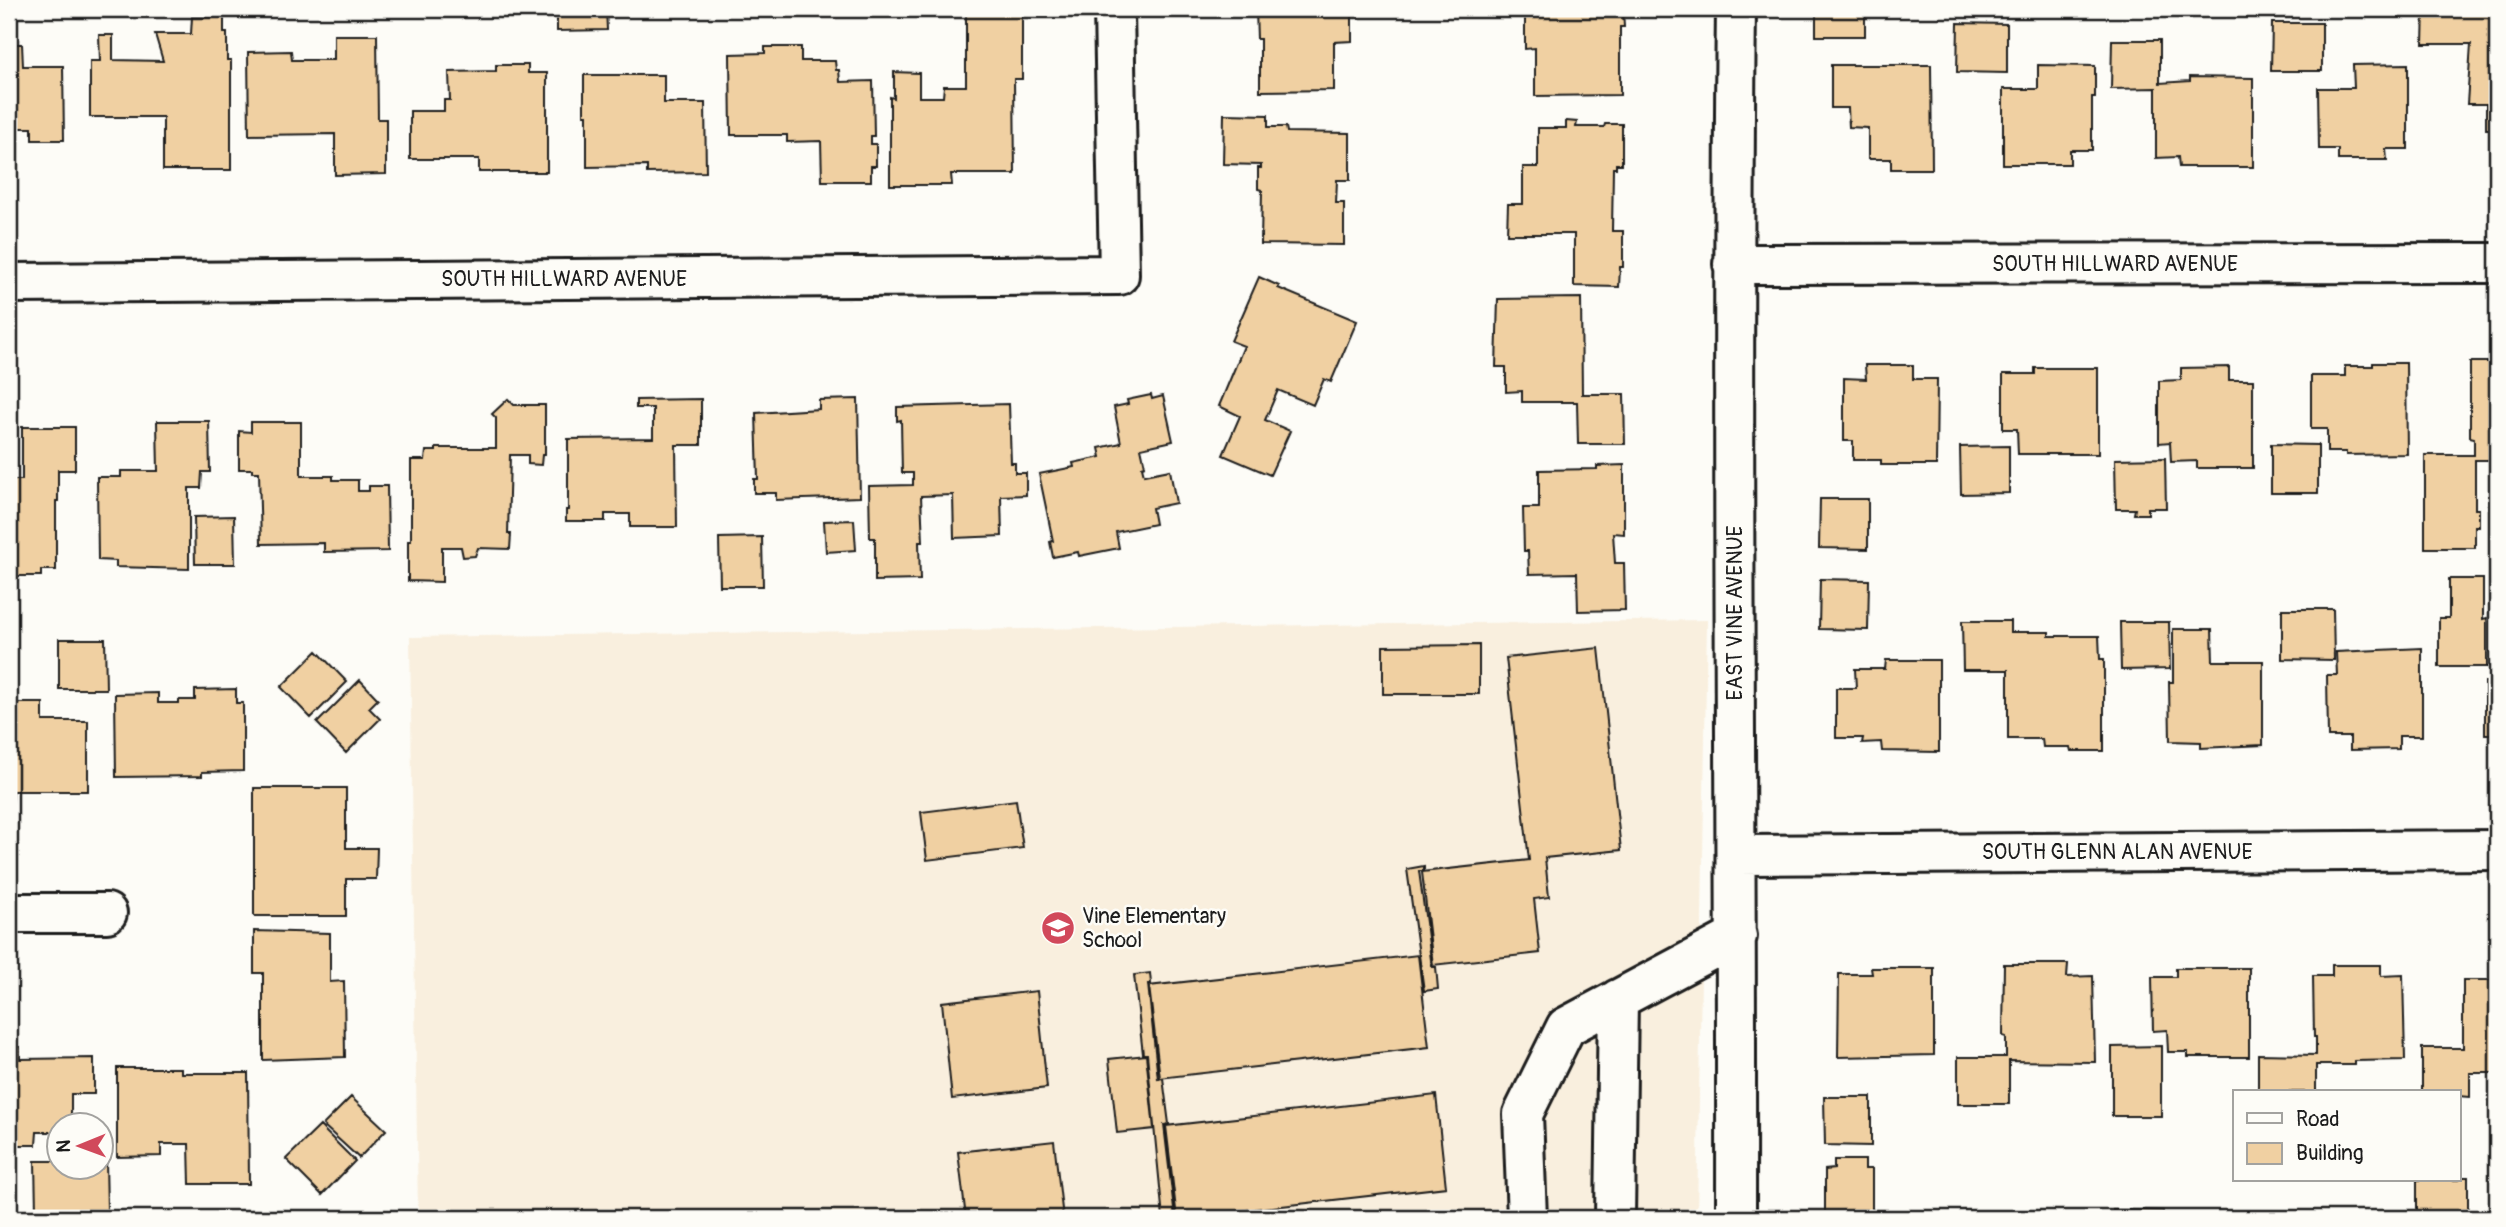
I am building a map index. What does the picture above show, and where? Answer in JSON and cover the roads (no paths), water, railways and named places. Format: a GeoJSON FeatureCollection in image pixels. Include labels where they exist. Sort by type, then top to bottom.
{"type":"FeatureCollection","features":[{"type":"Feature","properties":{"kind":"street","name":"SOUTH HILLWARD AVENUE"},"geometry":{"type":"LineString","coordinates":[[9,284],[1119,275],[1114,9]]}},
{"type":"Feature","properties":{"kind":"street","name":"EAST VINE AVENUE"},"geometry":{"type":"LineString","coordinates":[[1736,1218],[1737,855],[1733,264],[1737,9]]}},
{"type":"Feature","properties":{"kind":"street","name":"SOUTH HILLWARD AVENUE"},"geometry":{"type":"LineString","coordinates":[[1733,264],[2497,263]]}},
{"type":"Feature","properties":{"kind":"street","name":"SOUTH GLENN ALAN AVENUE"},"geometry":{"type":"LineString","coordinates":[[1737,855],[2497,850]]}},
{"type":"Feature","properties":{"kind":"street"},"geometry":{"type":"LineString","coordinates":[[9,913],[107,913]]}},
{"type":"Feature","properties":{"kind":"street"},"geometry":{"type":"LineString","coordinates":[[1527,1218],[1523,1114],[1566,1027],[1737,936]]}},
{"type":"Feature","properties":{"kind":"street"},"geometry":{"type":"LineString","coordinates":[[1615,1218],[1618,999]]}},
{"type":"Feature","properties":{"kind":"place","name":"Vine Elementary School"},"geometry":{"type":"Point","coordinates":[1058,928]}}]}
